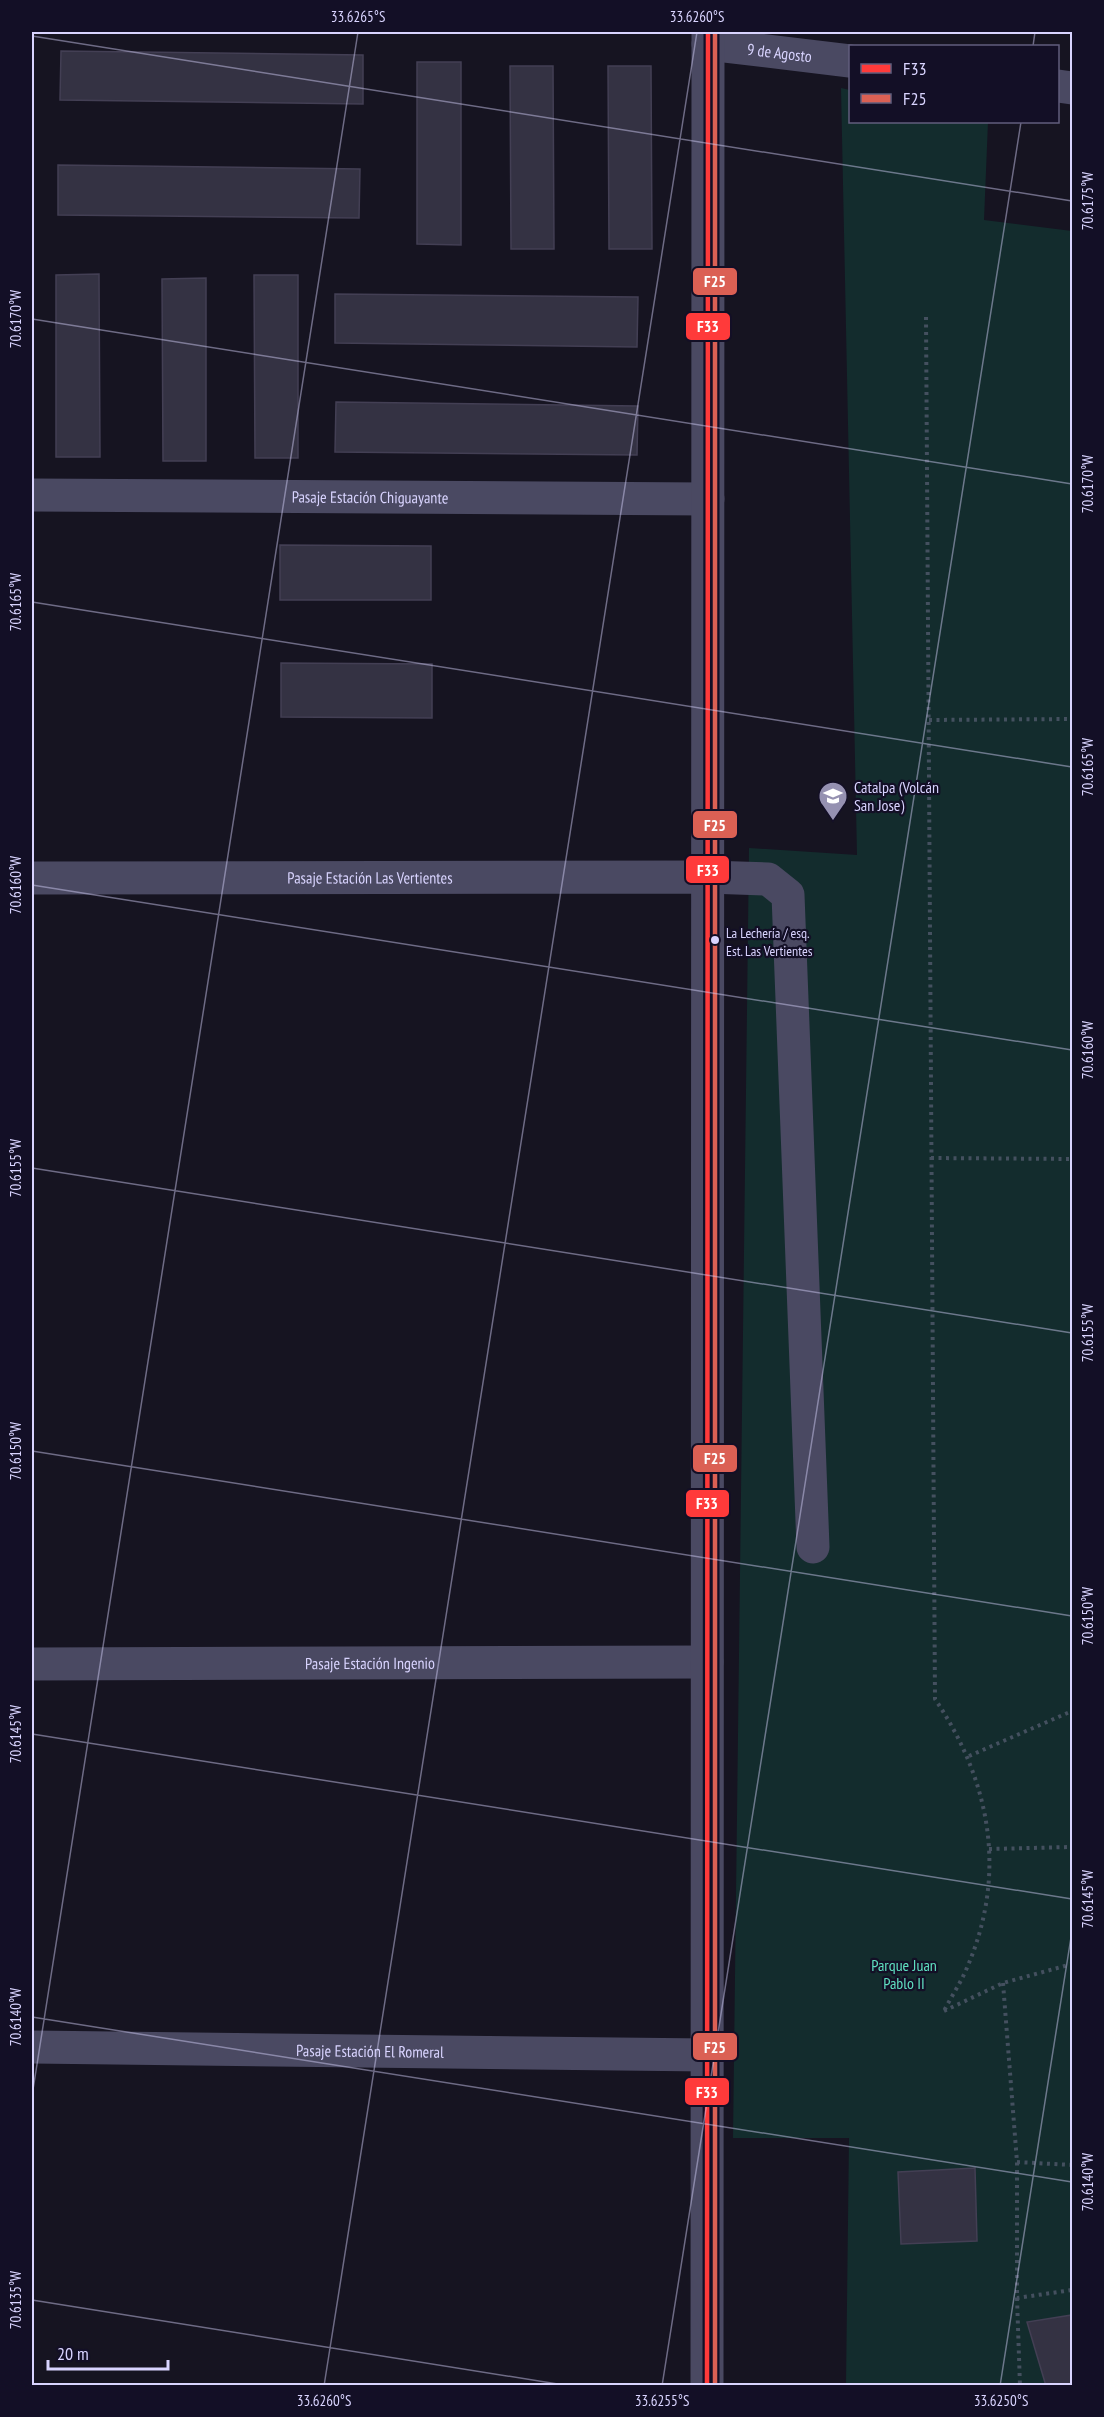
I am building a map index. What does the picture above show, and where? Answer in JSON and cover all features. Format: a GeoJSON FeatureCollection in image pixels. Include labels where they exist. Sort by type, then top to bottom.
{"type":"FeatureCollection","features":[{"type":"Feature","properties":{"kind":"street","name":"9 de Agosto"},"geometry":{"type":"LineString","coordinates":[[708,38],[849,61]]}},
{"type":"Feature","properties":{"kind":"street"},"geometry":{"type":"LineString","coordinates":[[707,2385],[708,38]]}},
{"type":"Feature","properties":{"kind":"street","name":"Pasaje Estación Chiguayante"},"geometry":{"type":"LineString","coordinates":[[32,495],[708,499]]}},
{"type":"Feature","properties":{"kind":"street","name":"Pasaje Estación Las Vertientes"},"geometry":{"type":"LineString","coordinates":[[32,878],[708,877],[768,879],[788,895],[813,1547]]}},
{"type":"Feature","properties":{"kind":"street","name":"Pasaje Estación Ingenio"},"geometry":{"type":"LineString","coordinates":[[32,1664],[707,1662]]}},
{"type":"Feature","properties":{"kind":"street","name":"Pasaje Estación El Romeral"},"geometry":{"type":"LineString","coordinates":[[32,2047],[707,2055]]}},
{"type":"Feature","properties":{"kind":"path"},"geometry":{"type":"LineString","coordinates":[[926,317],[935,1699],[969,1756],[984,1801],[989,1849],[987,1888],[980,1929],[966,1970],[944,2011],[1003,1983],[1072,1964]]}},
{"type":"Feature","properties":{"kind":"path"},"geometry":{"type":"LineString","coordinates":[[929,720],[1072,719]]}},
{"type":"Feature","properties":{"kind":"path"},"geometry":{"type":"LineString","coordinates":[[931,1158],[1072,1159]]}},
{"type":"Feature","properties":{"kind":"path"},"geometry":{"type":"LineString","coordinates":[[969,1756],[1072,1711]]}},
{"type":"Feature","properties":{"kind":"path"},"geometry":{"type":"LineString","coordinates":[[989,1849],[1072,1847]]}},
{"type":"Feature","properties":{"kind":"path"},"geometry":{"type":"LineString","coordinates":[[1003,1983],[1017,2162],[1017,2298],[1020,2385]]}},
{"type":"Feature","properties":{"kind":"path"},"geometry":{"type":"LineString","coordinates":[[1017,2162],[1072,2165]]}},
{"type":"Feature","properties":{"kind":"path"},"geometry":{"type":"LineString","coordinates":[[1017,2298],[1072,2290]]}},
{"type":"Feature","properties":{"kind":"green space","name":"Parque Juan Pablo II"},"geometry":{"type":"Polygon","coordinates":[[[841,88],[849,90],[849,123],[988,123],[984,220],[1072,231],[1072,2385],[846,2385],[849,2138],[733,2138],[749,848],[857,855],[841,88]]]}},
{"type":"Feature","properties":{"kind":"building"},"geometry":{"type":"Polygon","coordinates":[[[61,51],[363,55],[363,104],[60,100],[61,51]]]}},
{"type":"Feature","properties":{"kind":"building"},"geometry":{"type":"Polygon","coordinates":[[[417,62],[461,62],[461,245],[417,244],[417,62]]]}},
{"type":"Feature","properties":{"kind":"building"},"geometry":{"type":"Polygon","coordinates":[[[510,66],[553,66],[554,249],[511,249],[510,66]]]}},
{"type":"Feature","properties":{"kind":"building"},"geometry":{"type":"Polygon","coordinates":[[[608,66],[651,66],[652,249],[609,249],[608,66]]]}},
{"type":"Feature","properties":{"kind":"building"},"geometry":{"type":"Polygon","coordinates":[[[58,165],[360,169],[359,218],[58,215],[58,165]]]}},
{"type":"Feature","properties":{"kind":"building"},"geometry":{"type":"Polygon","coordinates":[[[99,274],[100,457],[56,457],[56,275],[99,274]]]}},
{"type":"Feature","properties":{"kind":"building"},"geometry":{"type":"Polygon","coordinates":[[[254,275],[298,275],[298,458],[255,458],[254,275]]]}},
{"type":"Feature","properties":{"kind":"building"},"geometry":{"type":"Polygon","coordinates":[[[206,278],[206,461],[163,461],[162,279],[206,278]]]}},
{"type":"Feature","properties":{"kind":"building"},"geometry":{"type":"Polygon","coordinates":[[[335,294],[638,297],[637,347],[335,343],[335,294]]]}},
{"type":"Feature","properties":{"kind":"building"},"geometry":{"type":"Polygon","coordinates":[[[336,402],[638,406],[637,455],[335,452],[336,402]]]}},
{"type":"Feature","properties":{"kind":"building"},"geometry":{"type":"Polygon","coordinates":[[[280,545],[431,546],[431,600],[280,600],[280,545]]]}},
{"type":"Feature","properties":{"kind":"building"},"geometry":{"type":"Polygon","coordinates":[[[281,663],[432,664],[432,718],[281,717],[281,663]]]}},
{"type":"Feature","properties":{"kind":"building"},"geometry":{"type":"Polygon","coordinates":[[[975,2168],[977,2241],[901,2244],[898,2172],[975,2168]]]}},
{"type":"Feature","properties":{"kind":"building"},"geometry":{"type":"Polygon","coordinates":[[[1072,2315],[1072,2386],[1046,2386],[1027,2322],[1072,2315]]]}},
{"type":"Feature","properties":{"kind":"transit line","name":"F33"},"geometry":{"type":"LineString","coordinates":[[707,2386],[708,32]]}},
{"type":"Feature","properties":{"kind":"transit line","name":"F25"},"geometry":{"type":"LineString","coordinates":[[715,32],[715,2386]]}},
{"type":"Feature","properties":{"kind":"place","name":"Catalpa (Volcán San Jose)"},"geometry":{"type":"Point","coordinates":[833,822]}},
{"type":"Feature","properties":{"kind":"place","name":"La Lechería / esq. Est. Las Vertientes"},"geometry":{"type":"Point","coordinates":[715,940]}}]}
